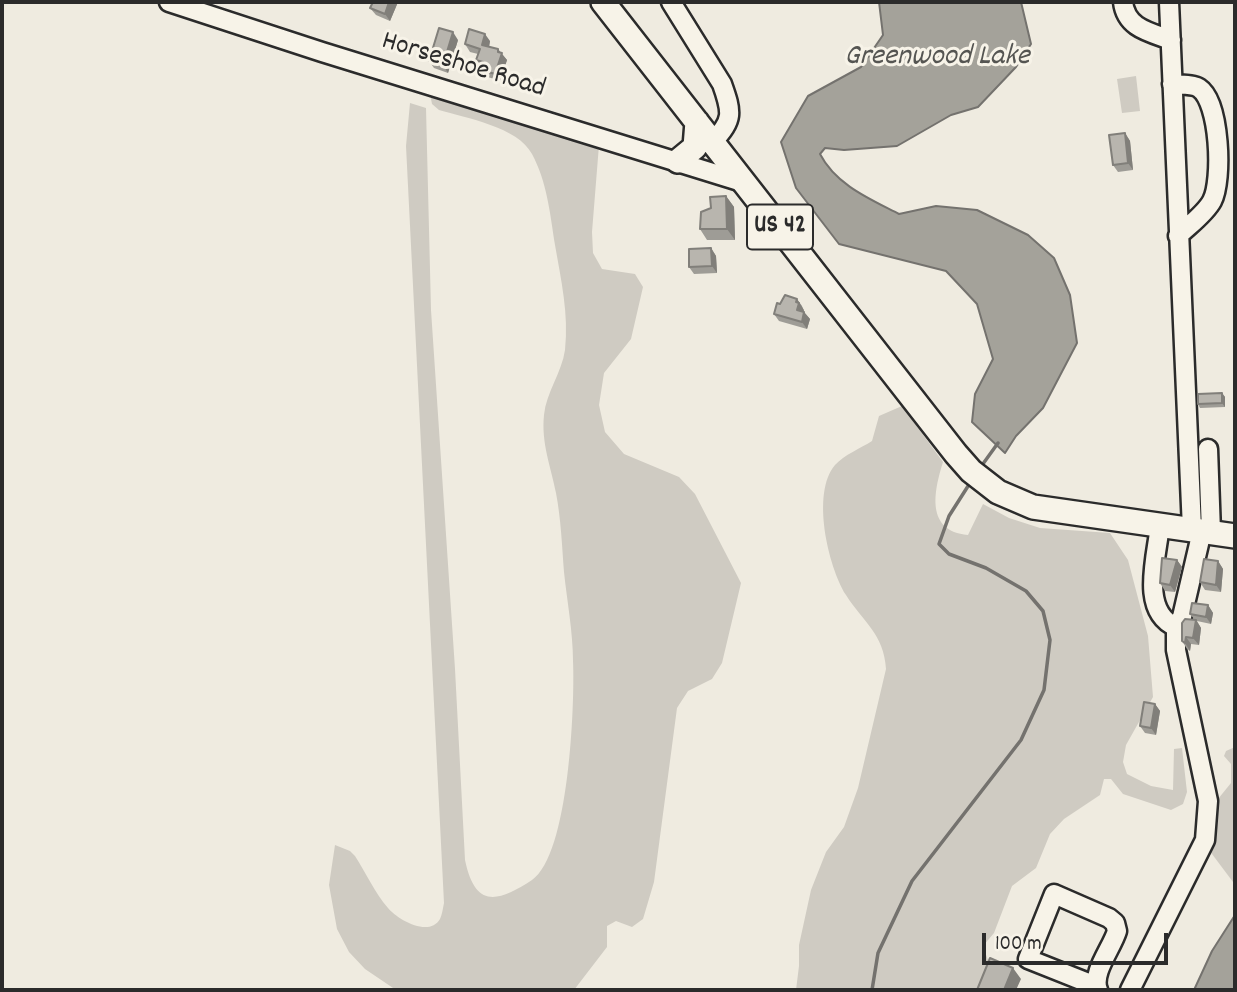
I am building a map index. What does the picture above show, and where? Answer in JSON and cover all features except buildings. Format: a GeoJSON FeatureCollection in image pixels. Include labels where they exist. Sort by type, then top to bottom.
{"type":"FeatureCollection","features":[{"type":"Feature","properties":{"kind":"main road","name":"US 42"},"geometry":{"type":"LineString","coordinates":[[603,2],[956,454],[979,478],[998,492],[1033,507],[1235,536]]}},
{"type":"Feature","properties":{"kind":"main road"},"geometry":{"type":"LineString","coordinates":[[678,161],[695,147],[697,122]]}},
{"type":"Feature","properties":{"kind":"street","name":"Horseshoe Road"},"geometry":{"type":"LineString","coordinates":[[169,2],[742,182]]}},
{"type":"Feature","properties":{"kind":"street"},"geometry":{"type":"LineString","coordinates":[[671,2],[722,84],[727,99],[729,119],[725,129],[712,142]]}},
{"type":"Feature","properties":{"kind":"street"},"geometry":{"type":"LineString","coordinates":[[1123,2],[1124,10],[1133,25],[1171,40]]}},
{"type":"Feature","properties":{"kind":"street"},"geometry":{"type":"LineString","coordinates":[[1169,2],[1178,236],[1202,531]]}},
{"type":"Feature","properties":{"kind":"street"},"geometry":{"type":"LineString","coordinates":[[1172,84],[1198,87],[1209,99],[1215,122],[1219,174],[1212,202],[1178,236]]}},
{"type":"Feature","properties":{"kind":"street"},"geometry":{"type":"LineString","coordinates":[[1130,990],[1205,839],[1208,801],[1175,650],[1176,627],[1182,617],[1202,531],[1208,449]]}},
{"type":"Feature","properties":{"kind":"street"},"geometry":{"type":"LineString","coordinates":[[1160,525],[1153,592],[1155,605],[1166,622],[1176,627]]}},
{"type":"Feature","properties":{"kind":"street"},"geometry":{"type":"LineString","coordinates":[[1054,894],[1115,923],[1117,931],[1097,976],[1097,988],[1028,959],[1054,894]]}},
{"type":"Feature","properties":{"kind":"shaded area"},"geometry":{"type":"Polygon","coordinates":[[[1136,76],[1140,111],[1122,113],[1117,79],[1136,76]]]}},
{"type":"Feature","properties":{"kind":"shaded area"},"geometry":{"type":"Polygon","coordinates":[[[430,94],[599,145],[592,232],[593,253],[602,269],[635,274],[643,287],[631,339],[604,373],[599,405],[605,432],[624,454],[679,477],[695,494],[741,583],[722,663],[712,679],[688,691],[677,708],[654,882],[643,919],[632,927],[616,921],[607,926],[607,947],[574,990],[396,990],[365,969],[349,952],[337,929],[329,885],[335,845],[355,856],[383,902],[398,917],[413,925],[428,927],[440,919],[442,913],[444,903],[406,146],[410,103],[426,108],[431,310],[465,860],[469,876],[481,893],[489,897],[508,893],[532,880],[544,865],[562,811],[567,778],[573,710],[572,639],[559,513],[543,425],[548,399],[565,350],[566,323],[547,198],[537,165],[525,145],[504,130],[439,110],[432,104],[430,94]]]}},
{"type":"Feature","properties":{"kind":"shaded area"},"geometry":{"type":"Polygon","coordinates":[[[902,406],[943,462],[937,485],[936,508],[945,526],[954,532],[968,535],[983,504],[1009,518],[1040,528],[1110,533],[1128,560],[1148,636],[1153,697],[1126,745],[1123,762],[1127,774],[1151,786],[1173,790],[1174,749],[1182,748],[1187,792],[1183,804],[1171,810],[1123,794],[1111,779],[1104,779],[1100,795],[1064,819],[1050,834],[1036,868],[1012,886],[994,933],[983,946],[991,969],[984,990],[796,990],[799,945],[811,890],[826,852],[844,827],[858,788],[886,669],[877,637],[846,595],[833,566],[825,530],[824,493],[828,477],[835,465],[872,441],[879,416],[902,406]]]}},
{"type":"Feature","properties":{"kind":"shaded area"},"geometry":{"type":"Polygon","coordinates":[[[1235,747],[1233,882],[1209,850],[1218,799],[1231,783],[1231,764],[1224,756],[1226,751],[1235,747]]]}},
{"type":"Feature","properties":{"kind":"water","name":"Greenwood Lake"},"geometry":{"type":"Polygon","coordinates":[[[879,2],[1021,2],[1031,44],[1016,67],[978,107],[951,115],[897,146],[844,150],[825,148],[820,154],[844,183],[899,214],[936,206],[977,210],[1028,235],[1054,258],[1070,295],[1077,343],[1043,408],[1016,436],[1005,453],[972,422],[975,394],[993,359],[977,304],[946,271],[839,244],[796,188],[781,142],[808,96],[861,67],[883,35],[879,2]]]}},
{"type":"Feature","properties":{"kind":"water"},"geometry":{"type":"Polygon","coordinates":[[[1235,915],[1235,990],[1194,990],[1212,951],[1235,915]]]}},
{"type":"Feature","properties":{"kind":"waterway"},"geometry":{"type":"LineString","coordinates":[[980,468],[998,443]]}},
{"type":"Feature","properties":{"kind":"waterway"},"geometry":{"type":"LineString","coordinates":[[872,990],[878,953],[912,881],[1021,740],[1044,690],[1050,640],[1043,611],[1026,591],[986,568],[949,554],[939,544],[949,516],[970,483]]}}]}
